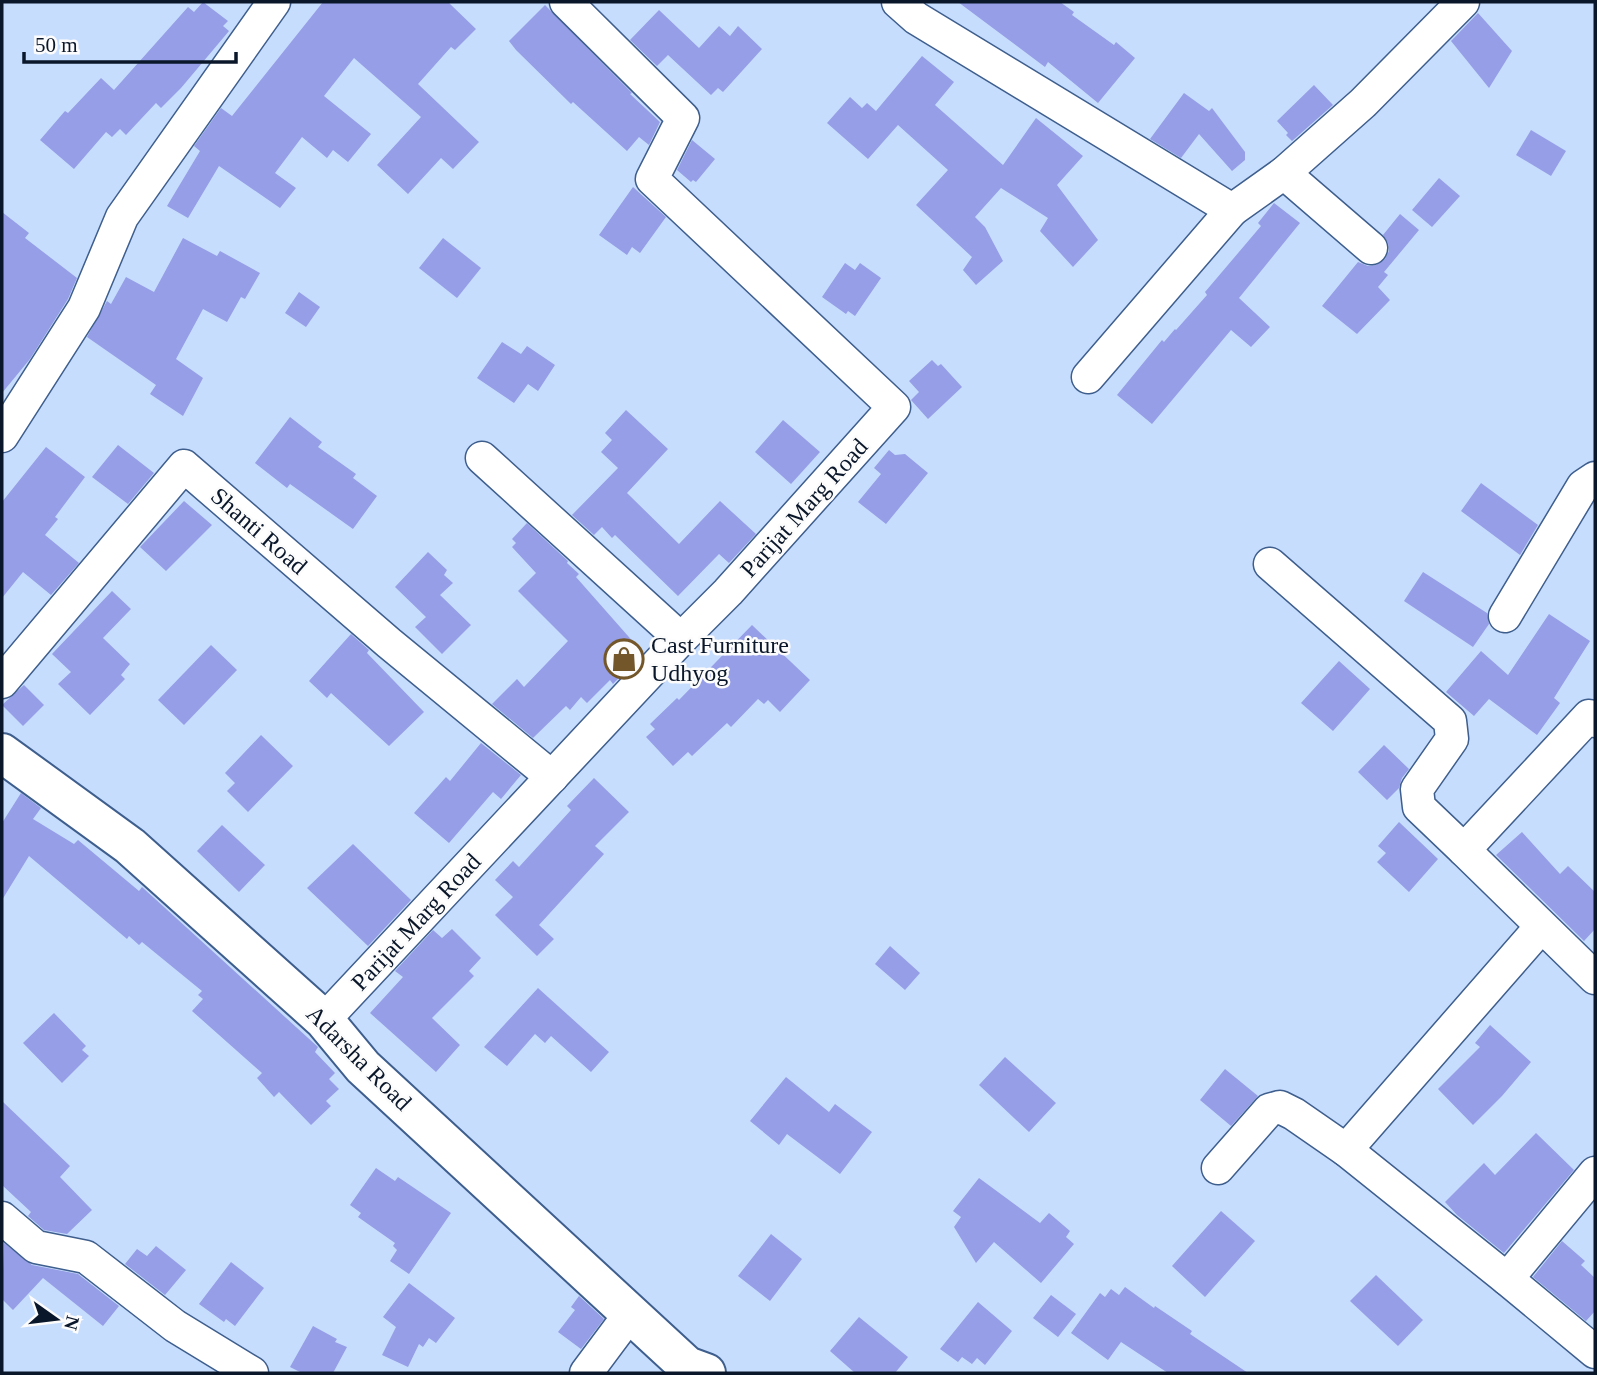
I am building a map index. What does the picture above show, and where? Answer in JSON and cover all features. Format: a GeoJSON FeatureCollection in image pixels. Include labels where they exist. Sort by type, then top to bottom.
{"type":"FeatureCollection","features":[{"type":"Feature","properties":{"kind":"main road","name":"Adarsha Road"},"geometry":{"type":"LineString","coordinates":[[2,753],[130,846],[324,1020],[363,1067],[630,1314],[687,1366],[706,1373]]}},
{"type":"Feature","properties":{"kind":"street"},"geometry":{"type":"LineString","coordinates":[[2,436],[84,308],[122,217],[274,2]]}},
{"type":"Feature","properties":{"kind":"street","name":"Parijat Marg Road"},"geometry":{"type":"LineString","coordinates":[[324,1020],[681,639],[728,593],[894,407],[652,179],[683,118],[566,2]]}},
{"type":"Feature","properties":{"kind":"street"},"geometry":{"type":"LineString","coordinates":[[898,2],[916,18],[1232,210]]}},
{"type":"Feature","properties":{"kind":"street"},"geometry":{"type":"LineString","coordinates":[[1088,377],[1232,210],[1284,173],[1363,103],[1463,2]]}},
{"type":"Feature","properties":{"kind":"street"},"geometry":{"type":"LineString","coordinates":[[1284,173],[1371,248]]}},
{"type":"Feature","properties":{"kind":"street"},"geometry":{"type":"LineString","coordinates":[[482,458],[681,639]]}},
{"type":"Feature","properties":{"kind":"street","name":"Shanti Road"},"geometry":{"type":"LineString","coordinates":[[2,682],[184,466],[389,643],[552,777]]}},
{"type":"Feature","properties":{"kind":"street"},"geometry":{"type":"LineString","coordinates":[[1505,616],[1583,486],[1595,478]]}},
{"type":"Feature","properties":{"kind":"street"},"geometry":{"type":"LineString","coordinates":[[1269,564],[1450,721],[1452,739],[1417,789],[1419,807],[1595,978]]}},
{"type":"Feature","properties":{"kind":"street"},"geometry":{"type":"LineString","coordinates":[[1464,850],[1589,716],[1595,721]]}},
{"type":"Feature","properties":{"kind":"street"},"geometry":{"type":"LineString","coordinates":[[1346,1150],[1542,928]]}},
{"type":"Feature","properties":{"kind":"street"},"geometry":{"type":"LineString","coordinates":[[1218,1168],[1269,1110],[1280,1107],[1346,1150],[1595,1352]]}},
{"type":"Feature","properties":{"kind":"street"},"geometry":{"type":"LineString","coordinates":[[1507,1279],[1595,1173]]}},
{"type":"Feature","properties":{"kind":"street"},"geometry":{"type":"LineString","coordinates":[[2,1218],[36,1247],[86,1257],[175,1326],[252,1373]]}},
{"type":"Feature","properties":{"kind":"street"},"geometry":{"type":"LineString","coordinates":[[586,1373],[630,1314]]}},
{"type":"Feature","properties":{"kind":"building"},"geometry":{"type":"Polygon","coordinates":[[[203,2],[228,21],[223,26],[229,31],[161,108],[156,103],[126,135],[120,129],[112,137],[106,132],[74,169],[40,140],[65,111],[68,113],[101,78],[114,90],[188,7],[194,12],[203,2]]]}},
{"type":"Feature","properties":{"kind":"building"},"geometry":{"type":"Polygon","coordinates":[[[323,2],[448,2],[476,29],[455,50],[451,47],[418,84],[479,142],[453,169],[441,158],[408,194],[377,165],[421,117],[354,58],[324,96],[371,134],[348,162],[333,150],[327,158],[302,137],[275,173],[296,188],[280,208],[219,166],[188,218],[167,206],[200,151],[194,146],[221,108],[232,116],[323,2]]]}},
{"type":"Feature","properties":{"kind":"building"},"geometry":{"type":"Polygon","coordinates":[[[958,2],[1060,2],[1074,12],[1072,15],[1114,45],[1116,42],[1135,58],[1098,103],[1048,62],[1045,67],[958,2]]]}},
{"type":"Feature","properties":{"kind":"building"},"geometry":{"type":"Polygon","coordinates":[[[545,5],[660,122],[649,145],[639,137],[627,151],[573,102],[571,104],[509,41],[545,5]]]}},
{"type":"Feature","properties":{"kind":"building"},"geometry":{"type":"Polygon","coordinates":[[[659,10],[699,48],[719,26],[730,36],[738,26],[762,49],[723,92],[718,88],[711,95],[668,55],[657,66],[630,40],[659,10]]]}},
{"type":"Feature","properties":{"kind":"building"},"geometry":{"type":"Polygon","coordinates":[[[1478,13],[1512,51],[1489,88],[1451,41],[1478,13]]]}},
{"type":"Feature","properties":{"kind":"building"},"geometry":{"type":"Polygon","coordinates":[[[922,56],[954,82],[935,105],[1003,165],[1036,118],[1083,156],[1057,185],[1098,240],[1073,267],[1040,231],[1048,218],[1001,188],[975,217],[985,227],[1003,261],[976,285],[963,270],[972,257],[916,205],[948,170],[898,125],[868,159],[827,123],[850,97],[862,108],[867,103],[876,111],[922,56]]]}},
{"type":"Feature","properties":{"kind":"building"},"geometry":{"type":"Polygon","coordinates":[[[1314,85],[1333,105],[1292,141],[1277,121],[1314,85]]]}},
{"type":"Feature","properties":{"kind":"building"},"geometry":{"type":"Polygon","coordinates":[[[1184,93],[1209,111],[1212,108],[1245,152],[1245,160],[1232,171],[1199,134],[1181,158],[1150,139],[1184,93]]]}},
{"type":"Feature","properties":{"kind":"building"},"geometry":{"type":"Polygon","coordinates":[[[1531,130],[1566,151],[1551,176],[1516,155],[1531,130]]]}},
{"type":"Feature","properties":{"kind":"building"},"geometry":{"type":"Polygon","coordinates":[[[692,140],[715,159],[696,182],[691,182],[677,170],[692,140]]]}},
{"type":"Feature","properties":{"kind":"building"},"geometry":{"type":"Polygon","coordinates":[[[1439,178],[1460,196],[1432,227],[1412,210],[1439,178]]]}},
{"type":"Feature","properties":{"kind":"building"},"geometry":{"type":"Polygon","coordinates":[[[633,187],[666,217],[640,253],[632,247],[627,255],[599,235],[633,187]]]}},
{"type":"Feature","properties":{"kind":"building"},"geometry":{"type":"Polygon","coordinates":[[[1274,203],[1300,223],[1239,298],[1270,327],[1251,347],[1231,330],[1152,424],[1117,395],[1162,340],[1164,342],[1176,330],[1207,295],[1205,292],[1261,226],[1258,223],[1274,203]]]}},
{"type":"Feature","properties":{"kind":"building"},"geometry":{"type":"Polygon","coordinates":[[[2,212],[29,233],[25,238],[77,278],[68,299],[30,359],[2,393],[2,212]]]}},
{"type":"Feature","properties":{"kind":"building"},"geometry":{"type":"Polygon","coordinates":[[[1400,214],[1419,230],[1384,272],[1388,275],[1378,287],[1390,300],[1357,334],[1322,306],[1358,262],[1368,266],[1376,265],[1385,259],[1389,251],[1383,235],[1400,214]]]}},
{"type":"Feature","properties":{"kind":"building"},"geometry":{"type":"Polygon","coordinates":[[[183,238],[217,256],[220,251],[260,273],[245,299],[241,297],[227,322],[203,309],[176,359],[203,378],[183,416],[150,394],[156,385],[87,337],[107,301],[111,304],[126,277],[154,292],[183,238]]]}},
{"type":"Feature","properties":{"kind":"building"},"geometry":{"type":"Polygon","coordinates":[[[443,238],[481,268],[457,298],[419,268],[443,238]]]}},
{"type":"Feature","properties":{"kind":"building"},"geometry":{"type":"Polygon","coordinates":[[[845,263],[855,270],[860,263],[881,278],[855,316],[848,311],[846,314],[822,297],[845,263]]]}},
{"type":"Feature","properties":{"kind":"building"},"geometry":{"type":"Polygon","coordinates":[[[299,292],[320,307],[306,327],[285,313],[299,292]]]}},
{"type":"Feature","properties":{"kind":"building"},"geometry":{"type":"Polygon","coordinates":[[[502,342],[521,354],[527,346],[555,365],[538,391],[528,384],[514,403],[477,378],[502,342]]]}},
{"type":"Feature","properties":{"kind":"building"},"geometry":{"type":"Polygon","coordinates":[[[932,360],[938,366],[941,364],[962,387],[928,419],[911,400],[919,392],[909,381],[932,360]]]}},
{"type":"Feature","properties":{"kind":"building"},"geometry":{"type":"Polygon","coordinates":[[[626,410],[668,449],[627,493],[679,544],[720,501],[756,534],[729,563],[719,554],[678,596],[615,535],[612,538],[602,527],[594,535],[572,515],[618,468],[601,452],[612,440],[605,433],[626,410]]]}},
{"type":"Feature","properties":{"kind":"building"},"geometry":{"type":"Polygon","coordinates":[[[290,417],[322,442],[318,447],[356,474],[353,478],[377,496],[353,529],[290,484],[287,488],[255,463],[290,417]]]}},
{"type":"Feature","properties":{"kind":"building"},"geometry":{"type":"Polygon","coordinates":[[[783,420],[820,452],[791,484],[755,452],[783,420]]]}},
{"type":"Feature","properties":{"kind":"building"},"geometry":{"type":"Polygon","coordinates":[[[118,445],[154,473],[128,504],[92,477],[118,445]]]}},
{"type":"Feature","properties":{"kind":"building"},"geometry":{"type":"Polygon","coordinates":[[[46,447],[85,477],[45,535],[79,563],[51,595],[23,572],[2,598],[2,502],[46,447]]]}},
{"type":"Feature","properties":{"kind":"building"},"geometry":{"type":"Polygon","coordinates":[[[889,450],[895,455],[905,454],[928,473],[886,524],[858,502],[881,474],[874,468],[889,450]]]}},
{"type":"Feature","properties":{"kind":"building"},"geometry":{"type":"Polygon","coordinates":[[[1481,483],[1538,525],[1520,555],[1461,511],[1481,483]]]}},
{"type":"Feature","properties":{"kind":"building"},"geometry":{"type":"Polygon","coordinates":[[[184,501],[212,525],[166,571],[140,547],[184,501]]]}},
{"type":"Feature","properties":{"kind":"building"},"geometry":{"type":"Polygon","coordinates":[[[527,523],[568,561],[579,574],[576,577],[643,653],[613,684],[610,680],[587,703],[581,697],[570,710],[566,706],[533,738],[492,704],[517,679],[524,687],[568,641],[518,591],[536,573],[512,547],[516,543],[512,539],[527,523]]]}},
{"type":"Feature","properties":{"kind":"building"},"geometry":{"type":"Polygon","coordinates":[[[428,552],[447,570],[444,575],[453,583],[440,595],[471,625],[442,654],[415,627],[426,617],[395,587],[428,552]]]}},
{"type":"Feature","properties":{"kind":"building"},"geometry":{"type":"Polygon","coordinates":[[[1423,572],[1487,613],[1489,624],[1473,647],[1404,601],[1423,572]]]}},
{"type":"Feature","properties":{"kind":"building"},"geometry":{"type":"Polygon","coordinates":[[[112,591],[131,609],[103,638],[130,664],[121,675],[125,679],[90,715],[58,684],[71,672],[52,654],[112,591]]]}},
{"type":"Feature","properties":{"kind":"building"},"geometry":{"type":"Polygon","coordinates":[[[1549,614],[1590,641],[1554,698],[1560,703],[1537,735],[1489,699],[1474,716],[1446,692],[1481,651],[1508,675],[1549,614]]]}},
{"type":"Feature","properties":{"kind":"building"},"geometry":{"type":"Polygon","coordinates":[[[752,625],[810,680],[780,712],[768,700],[764,704],[758,699],[731,727],[727,723],[692,756],[688,752],[673,766],[646,737],[655,729],[650,724],[677,698],[679,700],[752,625]]]}},
{"type":"Feature","properties":{"kind":"building"},"geometry":{"type":"Polygon","coordinates":[[[351,634],[369,650],[367,653],[424,712],[389,746],[331,693],[327,698],[309,681],[351,634]]]}},
{"type":"Feature","properties":{"kind":"building"},"geometry":{"type":"Polygon","coordinates":[[[211,645],[237,670],[184,725],[158,700],[211,645]]]}},
{"type":"Feature","properties":{"kind":"building"},"geometry":{"type":"Polygon","coordinates":[[[1339,661],[1370,689],[1333,731],[1301,703],[1339,661]]]}},
{"type":"Feature","properties":{"kind":"building"},"geometry":{"type":"Polygon","coordinates":[[[24,685],[44,705],[23,726],[2,705],[24,685]]]}},
{"type":"Feature","properties":{"kind":"building"},"geometry":{"type":"Polygon","coordinates":[[[261,735],[293,766],[248,812],[227,791],[235,783],[225,773],[261,735]]]}},
{"type":"Feature","properties":{"kind":"building"},"geometry":{"type":"Polygon","coordinates":[[[481,743],[521,775],[501,799],[493,792],[449,843],[414,813],[446,777],[450,781],[481,743]]]}},
{"type":"Feature","properties":{"kind":"building"},"geometry":{"type":"Polygon","coordinates":[[[1384,745],[1409,769],[1399,788],[1387,800],[1358,772],[1384,745]]]}},
{"type":"Feature","properties":{"kind":"building"},"geometry":{"type":"Polygon","coordinates":[[[594,778],[629,812],[595,846],[604,854],[539,925],[554,939],[537,956],[495,915],[513,897],[495,880],[513,861],[519,867],[571,810],[567,806],[594,778]]]}},
{"type":"Feature","properties":{"kind":"building"},"geometry":{"type":"Polygon","coordinates":[[[21,793],[41,808],[33,819],[74,844],[78,840],[139,891],[142,887],[318,1047],[315,1052],[335,1073],[329,1079],[339,1089],[326,1101],[331,1106],[311,1125],[279,1092],[274,1097],[257,1078],[262,1073],[192,1011],[203,999],[198,995],[202,991],[142,942],[139,945],[129,936],[127,939],[29,856],[2,900],[2,823],[21,793]]]}},
{"type":"Feature","properties":{"kind":"building"},"geometry":{"type":"Polygon","coordinates":[[[1399,822],[1438,859],[1409,892],[1377,862],[1386,853],[1378,846],[1399,822]]]}},
{"type":"Feature","properties":{"kind":"building"},"geometry":{"type":"Polygon","coordinates":[[[222,825],[265,865],[239,892],[197,851],[222,825]]]}},
{"type":"Feature","properties":{"kind":"building"},"geometry":{"type":"Polygon","coordinates":[[[1522,832],[1560,874],[1568,866],[1595,892],[1595,929],[1584,941],[1496,855],[1522,832]]]}},
{"type":"Feature","properties":{"kind":"building"},"geometry":{"type":"Polygon","coordinates":[[[353,844],[411,900],[368,946],[307,888],[353,844]]]}},
{"type":"Feature","properties":{"kind":"building"},"geometry":{"type":"Polygon","coordinates":[[[452,929],[481,958],[469,971],[474,976],[432,1018],[460,1045],[436,1072],[370,1013],[403,977],[395,971],[433,930],[442,938],[452,929]]]}},
{"type":"Feature","properties":{"kind":"building"},"geometry":{"type":"Polygon","coordinates":[[[890,946],[920,973],[905,990],[875,964],[890,946]]]}},
{"type":"Feature","properties":{"kind":"building"},"geometry":{"type":"Polygon","coordinates":[[[538,988],[609,1052],[591,1072],[551,1036],[545,1043],[535,1034],[507,1066],[484,1047],[538,988]]]}},
{"type":"Feature","properties":{"kind":"building"},"geometry":{"type":"Polygon","coordinates":[[[54,1013],[86,1046],[82,1050],[89,1056],[62,1083],[23,1043],[54,1013]]]}},
{"type":"Feature","properties":{"kind":"building"},"geometry":{"type":"Polygon","coordinates":[[[1490,1025],[1531,1062],[1473,1125],[1438,1089],[1480,1047],[1475,1043],[1490,1025]]]}},
{"type":"Feature","properties":{"kind":"building"},"geometry":{"type":"Polygon","coordinates":[[[1005,1057],[1056,1103],[1029,1132],[979,1085],[1005,1057]]]}},
{"type":"Feature","properties":{"kind":"building"},"geometry":{"type":"Polygon","coordinates":[[[1225,1069],[1258,1096],[1231,1126],[1200,1100],[1225,1069]]]}},
{"type":"Feature","properties":{"kind":"building"},"geometry":{"type":"Polygon","coordinates":[[[786,1077],[829,1112],[835,1104],[872,1132],[840,1174],[787,1134],[779,1145],[750,1121],[786,1077]]]}},
{"type":"Feature","properties":{"kind":"building"},"geometry":{"type":"Polygon","coordinates":[[[2,1101],[70,1166],[60,1177],[92,1210],[67,1234],[44,1230],[28,1216],[31,1212],[2,1185],[2,1101]]]}},
{"type":"Feature","properties":{"kind":"building"},"geometry":{"type":"Polygon","coordinates":[[[1536,1133],[1574,1170],[1504,1253],[1445,1202],[1484,1163],[1495,1175],[1536,1133]]]}},
{"type":"Feature","properties":{"kind":"building"},"geometry":{"type":"Polygon","coordinates":[[[376,1168],[395,1181],[398,1177],[451,1213],[409,1274],[390,1261],[397,1250],[393,1246],[395,1243],[358,1217],[361,1213],[350,1205],[376,1168]]]}},
{"type":"Feature","properties":{"kind":"building"},"geometry":{"type":"Polygon","coordinates":[[[979,1178],[1040,1223],[1049,1213],[1070,1231],[1066,1237],[1074,1244],[1041,1283],[994,1242],[976,1263],[954,1227],[961,1217],[953,1211],[979,1178]]]}},
{"type":"Feature","properties":{"kind":"building"},"geometry":{"type":"Polygon","coordinates":[[[1221,1211],[1255,1241],[1205,1297],[1172,1266],[1221,1211]]]}},
{"type":"Feature","properties":{"kind":"building"},"geometry":{"type":"Polygon","coordinates":[[[771,1234],[802,1259],[770,1301],[738,1276],[771,1234]]]}},
{"type":"Feature","properties":{"kind":"building"},"geometry":{"type":"Polygon","coordinates":[[[1562,1241],[1585,1261],[1581,1265],[1595,1278],[1595,1311],[1586,1321],[1533,1277],[1562,1241]]]}},
{"type":"Feature","properties":{"kind":"building"},"geometry":{"type":"Polygon","coordinates":[[[4,1243],[32,1265],[78,1274],[119,1306],[103,1326],[43,1278],[13,1310],[2,1299],[4,1243]]]}},
{"type":"Feature","properties":{"kind":"building"},"geometry":{"type":"Polygon","coordinates":[[[156,1246],[186,1270],[165,1295],[125,1264],[137,1249],[147,1256],[156,1246]]]}},
{"type":"Feature","properties":{"kind":"building"},"geometry":{"type":"Polygon","coordinates":[[[231,1262],[264,1288],[235,1326],[226,1319],[224,1322],[199,1304],[231,1262]]]}},
{"type":"Feature","properties":{"kind":"building"},"geometry":{"type":"Polygon","coordinates":[[[1376,1275],[1423,1320],[1398,1346],[1350,1301],[1376,1275]]]}},
{"type":"Feature","properties":{"kind":"building"},"geometry":{"type":"Polygon","coordinates":[[[409,1283],[455,1318],[436,1343],[429,1338],[423,1347],[419,1344],[408,1367],[382,1355],[396,1327],[383,1317],[409,1283]]]}},
{"type":"Feature","properties":{"kind":"building"},"geometry":{"type":"Polygon","coordinates":[[[1125,1287],[1192,1331],[1190,1334],[1248,1373],[1168,1373],[1121,1342],[1108,1360],[1071,1333],[1100,1293],[1105,1297],[1111,1289],[1119,1295],[1125,1287]]]}},
{"type":"Feature","properties":{"kind":"building"},"geometry":{"type":"Polygon","coordinates":[[[1051,1295],[1076,1314],[1058,1337],[1033,1318],[1051,1295]]]}},
{"type":"Feature","properties":{"kind":"building"},"geometry":{"type":"Polygon","coordinates":[[[579,1296],[604,1319],[581,1349],[558,1332],[575,1310],[571,1307],[579,1296]]]}},
{"type":"Feature","properties":{"kind":"building"},"geometry":{"type":"Polygon","coordinates":[[[978,1302],[1012,1331],[985,1365],[977,1358],[972,1364],[962,1357],[958,1362],[940,1349],[978,1302]]]}},
{"type":"Feature","properties":{"kind":"building"},"geometry":{"type":"Polygon","coordinates":[[[859,1317],[908,1357],[895,1373],[855,1373],[830,1351],[859,1317]]]}},
{"type":"Feature","properties":{"kind":"building"},"geometry":{"type":"Polygon","coordinates":[[[313,1326],[347,1347],[333,1373],[302,1373],[290,1367],[313,1326]]]}},
{"type":"Feature","properties":{"kind":"place","name":"Cast Furniture Udhyog"},"geometry":{"type":"Point","coordinates":[624,659]}}]}
